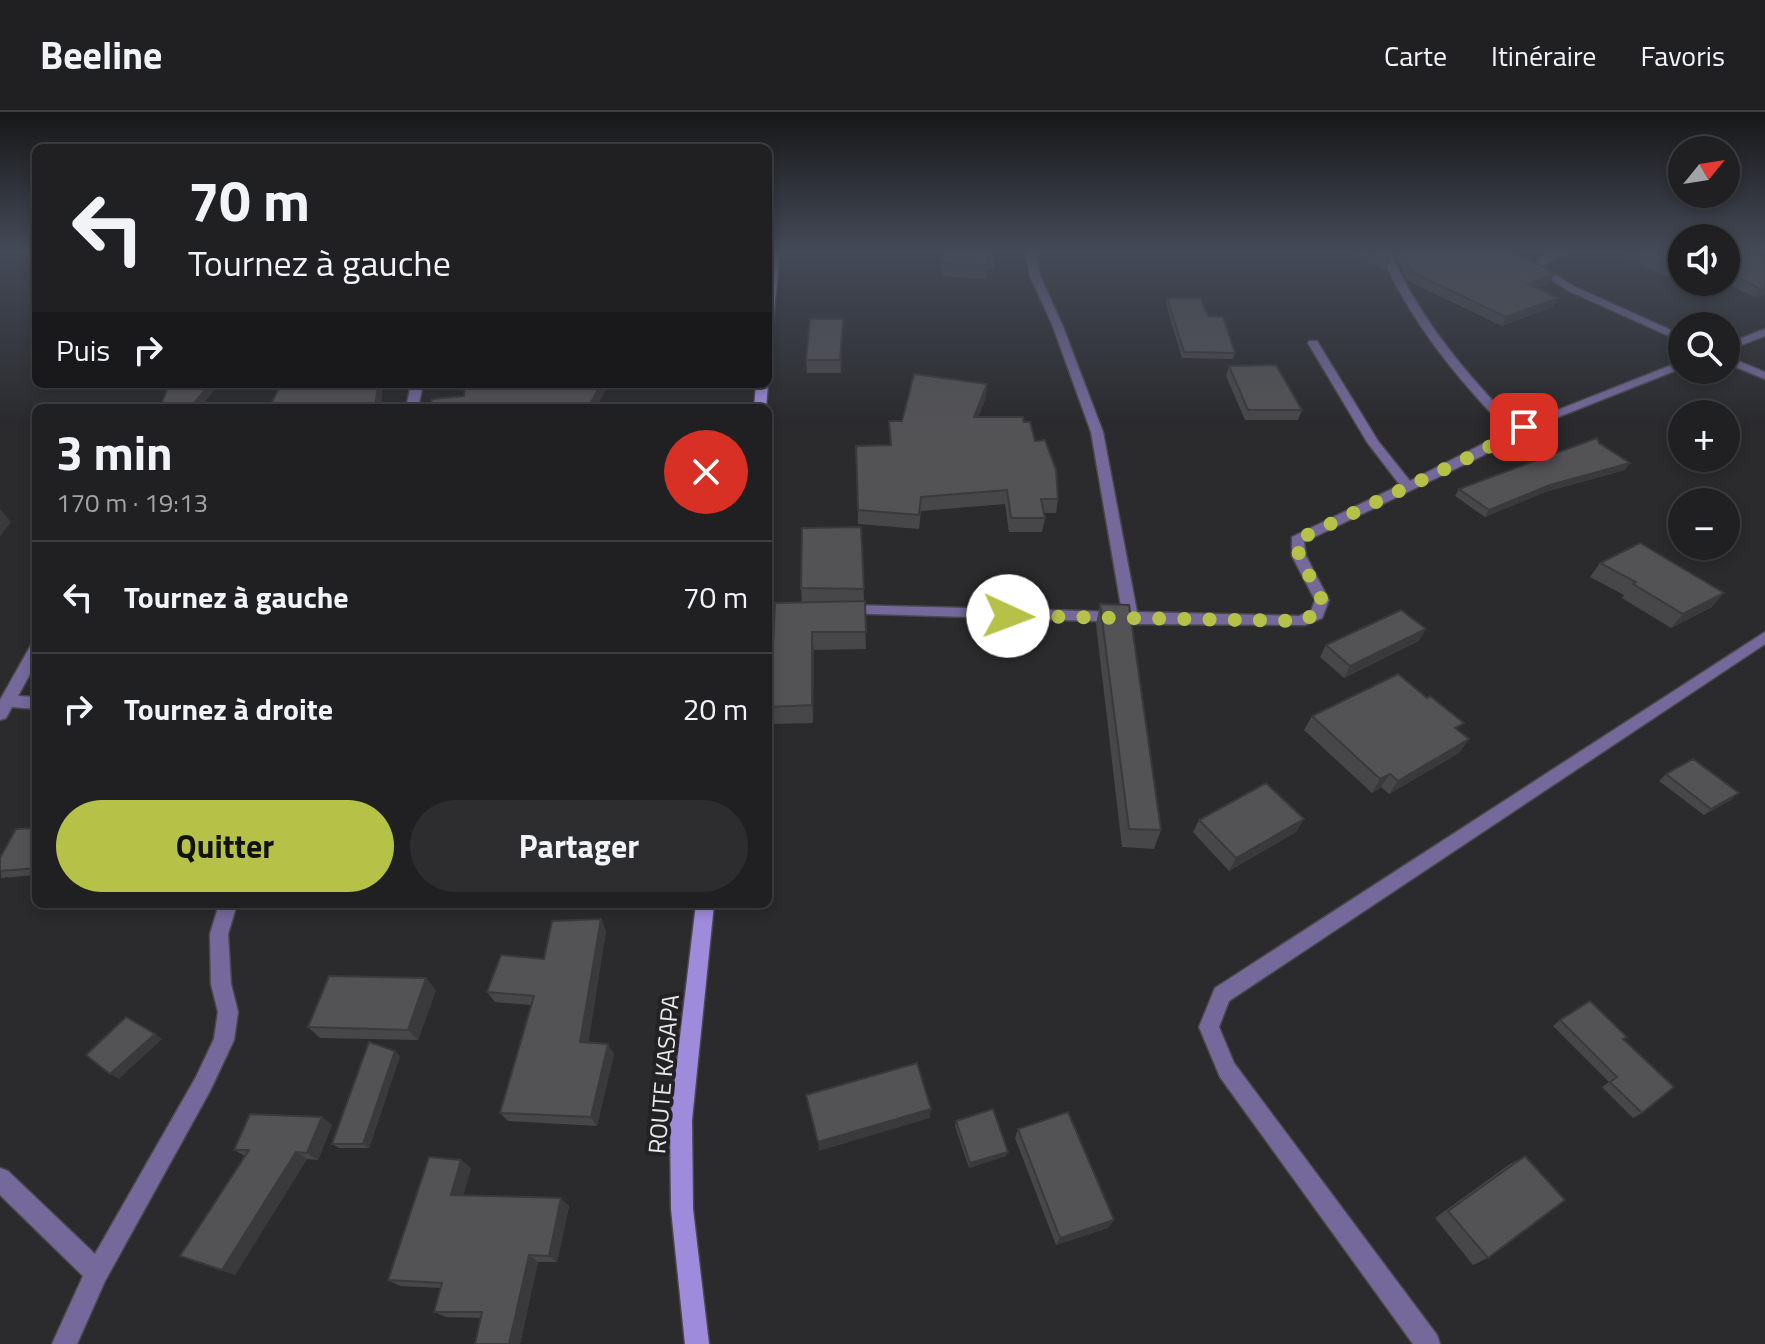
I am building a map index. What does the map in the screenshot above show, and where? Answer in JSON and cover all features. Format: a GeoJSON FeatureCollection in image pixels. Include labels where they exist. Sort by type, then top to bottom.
{"type":"FeatureCollection","features":[{"type":"Feature","properties":{"kind":"main road","name":"ROUTE KASAPA"},"geometry":{"type":"LineString","coordinates":[[697,1344],[682,1209],[681,1120],[705,908]]}},
{"type":"Feature","properties":{"kind":"street"},"geometry":{"type":"LineString","coordinates":[[1049,307],[1097,432],[1131,619]]}},
{"type":"Feature","properties":{"kind":"street"},"geometry":{"type":"LineString","coordinates":[[1416,307],[1448,356],[1516,432]]}},
{"type":"Feature","properties":{"kind":"street"},"geometry":{"type":"LineString","coordinates":[[1613,307],[1668,333]]}},
{"type":"Feature","properties":{"kind":"street"},"geometry":{"type":"LineString","coordinates":[[1740,342],[1765,332]]}},
{"type":"Feature","properties":{"kind":"street"},"geometry":{"type":"LineString","coordinates":[[1313,343],[1373,442],[1408,487]]}},
{"type":"Feature","properties":{"kind":"street"},"geometry":{"type":"LineString","coordinates":[[1740,365],[1765,376]]}},
{"type":"Feature","properties":{"kind":"street"},"geometry":{"type":"LineString","coordinates":[[825,610],[1262,623],[1300,621],[1317,614],[1322,600],[1299,556],[1297,540],[1516,432],[1668,369]]}},
{"type":"Feature","properties":{"kind":"street"},"geometry":{"type":"LineString","coordinates":[[1428,1344],[1227,1070],[1209,1027],[1222,995],[1765,637]]}},
{"type":"Feature","properties":{"kind":"street"},"geometry":{"type":"LineString","coordinates":[[4,708],[32,656]]}},
{"type":"Feature","properties":{"kind":"street"},"geometry":{"type":"LineString","coordinates":[[4,708],[32,704]]}},
{"type":"Feature","properties":{"kind":"street"},"geometry":{"type":"LineString","coordinates":[[64,1344],[97,1273],[203,1084],[224,1040],[228,1012],[221,984],[219,934],[227,908]]}},
{"type":"Feature","properties":{"kind":"street"},"geometry":{"type":"LineString","coordinates":[[0,1179],[97,1273]]}},
{"type":"Feature","properties":{"kind":"building"},"geometry":{"type":"Polygon","coordinates":[[[1170,307],[1204,307],[1208,316],[1223,317],[1235,353],[1184,352],[1170,307]]]}},
{"type":"Feature","properties":{"kind":"building"},"geometry":{"type":"Polygon","coordinates":[[[1486,307],[1532,307],[1506,317],[1486,307]]]}},
{"type":"Feature","properties":{"kind":"building"},"geometry":{"type":"Polygon","coordinates":[[[810,319],[843,319],[840,360],[806,360],[810,319]]]}},
{"type":"Feature","properties":{"kind":"building"},"geometry":{"type":"Polygon","coordinates":[[[1276,365],[1302,410],[1248,410],[1229,366],[1276,365]]]}},
{"type":"Feature","properties":{"kind":"building"},"geometry":{"type":"Polygon","coordinates":[[[914,374],[987,384],[974,417],[1023,417],[1024,422],[1030,422],[1035,441],[1045,440],[1056,470],[1058,499],[1041,499],[1045,518],[1011,518],[1007,490],[921,497],[919,515],[858,510],[856,446],[891,445],[889,421],[902,421],[914,374]]]}},
{"type":"Feature","properties":{"kind":"building"},"geometry":{"type":"Polygon","coordinates":[[[168,388],[207,388],[193,404],[162,404],[168,388]]]}},
{"type":"Feature","properties":{"kind":"building"},"geometry":{"type":"Polygon","coordinates":[[[279,388],[378,388],[376,404],[271,404],[279,388]]]}},
{"type":"Feature","properties":{"kind":"building"},"geometry":{"type":"Polygon","coordinates":[[[465,388],[599,388],[590,404],[431,404],[432,399],[464,396],[465,388]]]}},
{"type":"Feature","properties":{"kind":"building"},"geometry":{"type":"Polygon","coordinates":[[[1597,438],[1599,443],[1630,463],[1550,485],[1489,510],[1459,489],[1597,438]]]}},
{"type":"Feature","properties":{"kind":"building"},"geometry":{"type":"Polygon","coordinates":[[[861,527],[864,589],[801,588],[802,528],[861,527]]]}},
{"type":"Feature","properties":{"kind":"building"},"geometry":{"type":"Polygon","coordinates":[[[1640,543],[1724,593],[1683,614],[1633,584],[1636,582],[1600,563],[1640,543]]]}},
{"type":"Feature","properties":{"kind":"building"},"geometry":{"type":"Polygon","coordinates":[[[865,601],[866,632],[812,632],[812,705],[772,707],[775,603],[865,601]]]}},
{"type":"Feature","properties":{"kind":"building"},"geometry":{"type":"Polygon","coordinates":[[[1100,604],[1129,605],[1161,830],[1129,829],[1100,604]]]}},
{"type":"Feature","properties":{"kind":"building"},"geometry":{"type":"Polygon","coordinates":[[[1401,610],[1426,629],[1350,666],[1326,645],[1401,610]]]}},
{"type":"Feature","properties":{"kind":"building"},"geometry":{"type":"Polygon","coordinates":[[[1398,674],[1464,723],[1455,728],[1469,739],[1398,781],[1390,774],[1380,779],[1312,716],[1398,674]]]}},
{"type":"Feature","properties":{"kind":"building"},"geometry":{"type":"Polygon","coordinates":[[[1693,759],[1739,793],[1711,809],[1666,774],[1693,759]]]}},
{"type":"Feature","properties":{"kind":"building"},"geometry":{"type":"Polygon","coordinates":[[[1266,783],[1304,819],[1236,858],[1199,820],[1266,783]]]}},
{"type":"Feature","properties":{"kind":"building"},"geometry":{"type":"Polygon","coordinates":[[[32,828],[32,868],[0,871],[0,858],[16,829],[32,828]]]}},
{"type":"Feature","properties":{"kind":"building"},"geometry":{"type":"Polygon","coordinates":[[[601,919],[580,1042],[608,1044],[591,1117],[500,1113],[534,996],[487,992],[501,955],[544,959],[552,921],[601,919]]]}},
{"type":"Feature","properties":{"kind":"building"},"geometry":{"type":"Polygon","coordinates":[[[329,976],[426,978],[408,1030],[308,1027],[329,976]]]}},
{"type":"Feature","properties":{"kind":"building"},"geometry":{"type":"Polygon","coordinates":[[[1590,1001],[1627,1037],[1623,1039],[1674,1087],[1642,1113],[1610,1082],[1617,1077],[1560,1020],[1590,1001]]]}},
{"type":"Feature","properties":{"kind":"building"},"geometry":{"type":"Polygon","coordinates":[[[126,1017],[155,1034],[110,1074],[86,1055],[126,1017]]]}},
{"type":"Feature","properties":{"kind":"building"},"geometry":{"type":"Polygon","coordinates":[[[369,1042],[395,1051],[363,1144],[332,1144],[369,1042]]]}},
{"type":"Feature","properties":{"kind":"building"},"geometry":{"type":"Polygon","coordinates":[[[917,1063],[931,1109],[818,1142],[806,1095],[917,1063]]]}},
{"type":"Feature","properties":{"kind":"building"},"geometry":{"type":"Polygon","coordinates":[[[993,1109],[1008,1152],[970,1163],[956,1121],[993,1109]]]}},
{"type":"Feature","properties":{"kind":"building"},"geometry":{"type":"Polygon","coordinates":[[[1068,1112],[1114,1220],[1060,1238],[1018,1129],[1068,1112]]]}},
{"type":"Feature","properties":{"kind":"building"},"geometry":{"type":"Polygon","coordinates":[[[250,1114],[322,1117],[307,1153],[296,1152],[222,1270],[180,1256],[249,1150],[234,1150],[250,1114]]]}},
{"type":"Feature","properties":{"kind":"building"},"geometry":{"type":"Polygon","coordinates":[[[1525,1156],[1565,1200],[1488,1258],[1448,1211],[1525,1156]]]}},
{"type":"Feature","properties":{"kind":"building"},"geometry":{"type":"Polygon","coordinates":[[[429,1157],[461,1160],[451,1195],[561,1198],[549,1256],[529,1255],[509,1344],[475,1344],[482,1312],[434,1312],[442,1283],[388,1280],[429,1157]]]}},
{"type":"Feature","properties":{"kind":"route"},"geometry":{"type":"LineString","coordinates":[[1008,616],[1262,623],[1300,621],[1317,614],[1322,600],[1299,556],[1297,540],[1478,453],[1524,427]]}}]}
